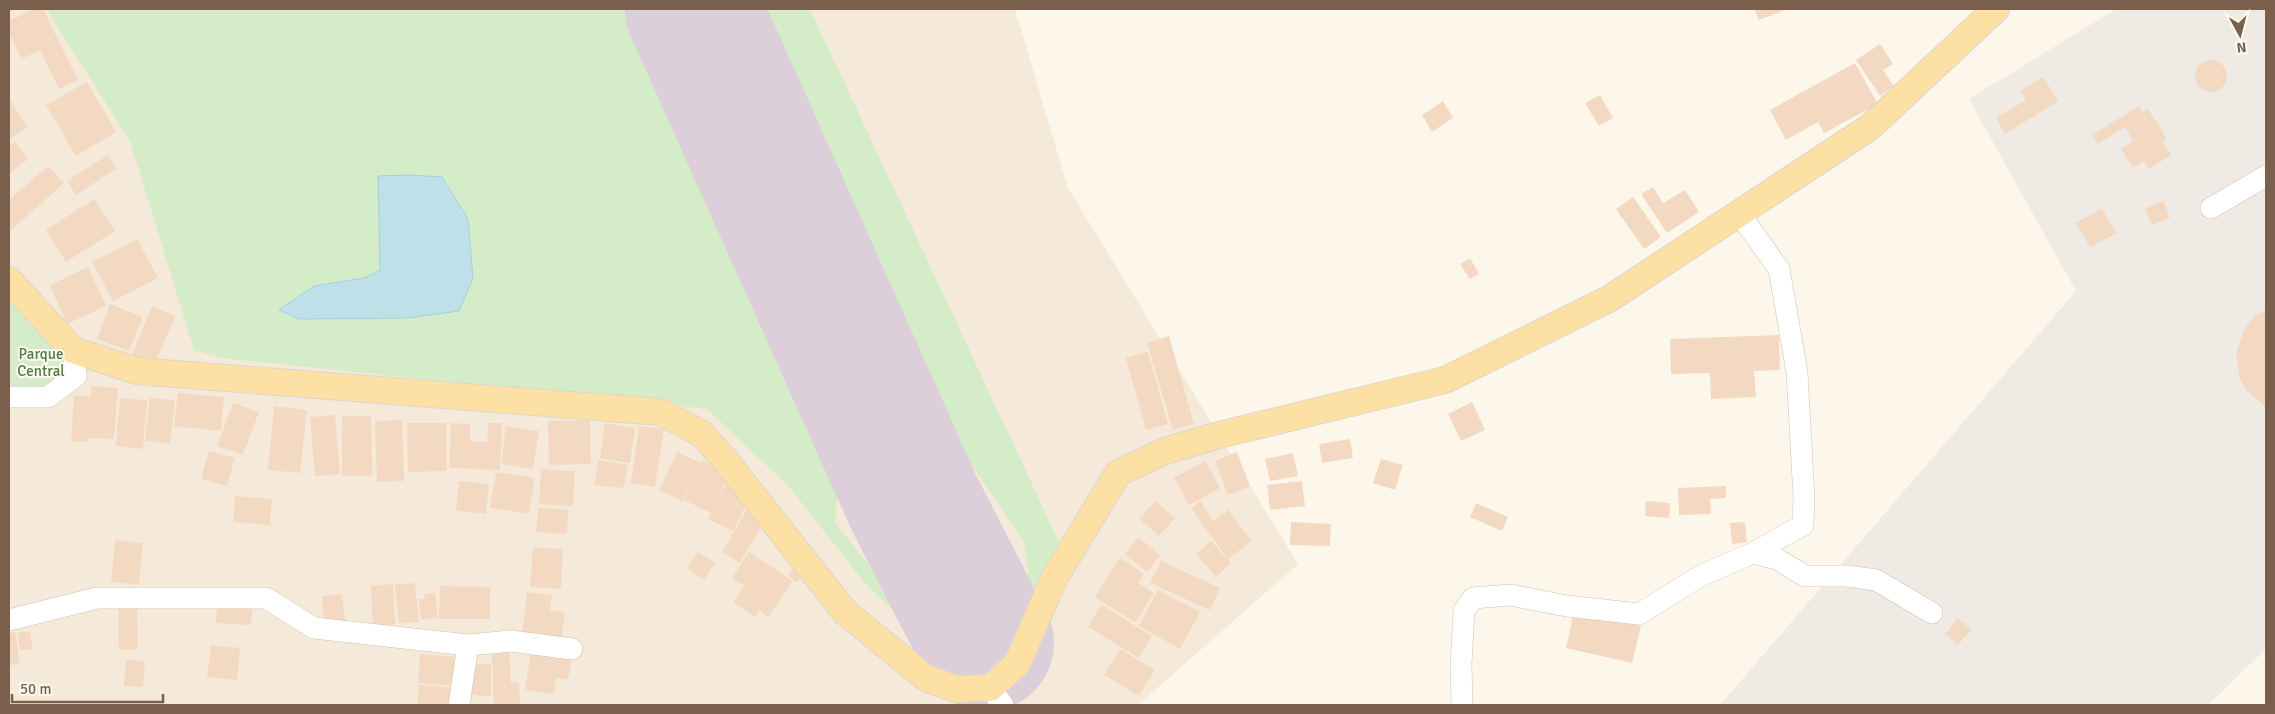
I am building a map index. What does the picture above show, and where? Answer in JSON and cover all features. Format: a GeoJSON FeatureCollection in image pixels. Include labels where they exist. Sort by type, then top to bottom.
{"type":"FeatureCollection","features":[{"type":"Feature","properties":{"kind":"main road"},"geometry":{"type":"LineString","coordinates":[[9,280],[73,350],[137,371],[661,412],[702,434],[725,460],[845,612],[926,678],[956,689],[997,697],[1017,664],[1055,577],[1118,473],[1165,451],[1222,434],[1445,380],[1609,299],[1870,126],[1996,9]]}},
{"type":"Feature","properties":{"kind":"street"},"geometry":{"type":"LineString","coordinates":[[2211,208],[2266,176]]}},
{"type":"Feature","properties":{"kind":"street"},"geometry":{"type":"LineString","coordinates":[[1462,705],[1461,664],[1464,611],[1473,598],[1510,595],[1566,606],[1639,614],[1702,575],[1753,553],[1803,525],[1804,498],[1797,372],[1779,270],[1738,212]]}},
{"type":"Feature","properties":{"kind":"street"},"geometry":{"type":"LineString","coordinates":[[9,397],[48,397],[76,376],[73,350]]}},
{"type":"Feature","properties":{"kind":"street"},"geometry":{"type":"LineString","coordinates":[[1753,553],[1778,559],[1806,576],[1847,576],[1876,580],[1932,613]]}},
{"type":"Feature","properties":{"kind":"street"},"geometry":{"type":"LineString","coordinates":[[9,620],[96,598],[266,598],[314,628],[468,646],[511,642],[572,649]]}},
{"type":"Feature","properties":{"kind":"street"},"geometry":{"type":"LineString","coordinates":[[460,705],[468,646]]}},
{"type":"Feature","properties":{"kind":"shaded area"},"geometry":{"type":"Polygon","coordinates":[[[9,9],[1015,9],[1068,188],[1298,564],[1138,705],[9,705],[9,9]]]}},
{"type":"Feature","properties":{"kind":"shaded area"},"geometry":{"type":"Polygon","coordinates":[[[2116,9],[2266,9],[2266,649],[2208,705],[1720,705],[2076,291],[1969,99],[2116,9]]]}},
{"type":"Feature","properties":{"kind":"green space"},"geometry":{"type":"Polygon","coordinates":[[[46,9],[651,9],[844,426],[835,522],[910,617],[967,652],[1003,647],[1017,620],[1029,581],[1024,542],[923,393],[910,383],[735,9],[810,9],[1060,544],[1015,649],[987,658],[948,652],[913,628],[867,586],[790,488],[707,409],[221,358],[194,350],[130,141],[46,9]],[[378,176],[380,270],[364,278],[314,286],[279,310],[299,319],[408,318],[473,278],[468,219],[442,177],[378,176]]]}},
{"type":"Feature","properties":{"kind":"green space","name":"Parque Central"},"geometry":{"type":"Polygon","coordinates":[[[9,280],[76,376],[48,397],[9,397],[9,280]]]}},
{"type":"Feature","properties":{"kind":"water"},"geometry":{"type":"Polygon","coordinates":[[[378,176],[442,177],[468,219],[473,278],[459,311],[408,318],[299,319],[279,310],[314,286],[364,278],[380,270],[378,176]]]}},
{"type":"Feature","properties":{"kind":"building"},"geometry":{"type":"Polygon","coordinates":[[[34,9],[43,9],[78,80],[59,89],[40,50],[22,59],[9,33],[9,21],[34,9]]]}},
{"type":"Feature","properties":{"kind":"building"},"geometry":{"type":"Polygon","coordinates":[[[1754,9],[1787,9],[1759,20],[1754,9]]]}},
{"type":"Feature","properties":{"kind":"building"},"geometry":{"type":"Polygon","coordinates":[[[1880,44],[1893,64],[1883,70],[1894,86],[1880,96],[1856,60],[1880,44]]]}},
{"type":"Feature","properties":{"kind":"building"},"geometry":{"type":"Polygon","coordinates":[[[2211,60],[2222,65],[2227,76],[2222,87],[2211,92],[2200,87],[2195,76],[2200,65],[2211,60]]]}},
{"type":"Feature","properties":{"kind":"building"},"geometry":{"type":"Polygon","coordinates":[[[1855,63],[1878,104],[1824,133],[1818,122],[1786,140],[1770,110],[1855,63]]]}},
{"type":"Feature","properties":{"kind":"building"},"geometry":{"type":"Polygon","coordinates":[[[2043,77],[2058,101],[2005,134],[1996,118],[2026,100],[2020,91],[2043,77]]]}},
{"type":"Feature","properties":{"kind":"building"},"geometry":{"type":"Polygon","coordinates":[[[87,82],[116,132],[76,156],[46,105],[87,82]]]}},
{"type":"Feature","properties":{"kind":"building"},"geometry":{"type":"Polygon","coordinates":[[[1600,95],[1613,118],[1599,126],[1585,103],[1600,95]]]}},
{"type":"Feature","properties":{"kind":"building"},"geometry":{"type":"Polygon","coordinates":[[[9,98],[27,127],[11,138],[9,135],[9,98]]]}},
{"type":"Feature","properties":{"kind":"building"},"geometry":{"type":"Polygon","coordinates":[[[1443,101],[1453,118],[1432,132],[1422,115],[1443,101]]]}},
{"type":"Feature","properties":{"kind":"building"},"geometry":{"type":"Polygon","coordinates":[[[2139,106],[2142,112],[2148,109],[2167,139],[2163,142],[2171,155],[2149,169],[2144,161],[2133,168],[2121,149],[2133,141],[2125,127],[2098,144],[2092,135],[2139,106]]]}},
{"type":"Feature","properties":{"kind":"building"},"geometry":{"type":"Polygon","coordinates":[[[15,142],[28,159],[9,174],[9,147],[15,142]]]}},
{"type":"Feature","properties":{"kind":"building"},"geometry":{"type":"Polygon","coordinates":[[[108,155],[117,168],[76,195],[67,181],[108,155]]]}},
{"type":"Feature","properties":{"kind":"building"},"geometry":{"type":"Polygon","coordinates":[[[48,166],[64,183],[9,232],[9,200],[48,166]]]}},
{"type":"Feature","properties":{"kind":"building"},"geometry":{"type":"Polygon","coordinates":[[[1653,187],[1663,203],[1685,190],[1699,212],[1667,233],[1641,194],[1653,187]]]}},
{"type":"Feature","properties":{"kind":"building"},"geometry":{"type":"Polygon","coordinates":[[[1633,197],[1661,237],[1644,249],[1616,209],[1633,197]]]}},
{"type":"Feature","properties":{"kind":"building"},"geometry":{"type":"Polygon","coordinates":[[[94,199],[115,231],[66,262],[46,230],[94,199]]]}},
{"type":"Feature","properties":{"kind":"building"},"geometry":{"type":"Polygon","coordinates":[[[2163,201],[2170,217],[2152,225],[2145,209],[2163,201]]]}},
{"type":"Feature","properties":{"kind":"building"},"geometry":{"type":"Polygon","coordinates":[[[2102,209],[2116,233],[2090,247],[2076,223],[2102,209]]]}},
{"type":"Feature","properties":{"kind":"building"},"geometry":{"type":"Polygon","coordinates":[[[137,239],[158,278],[113,301],[92,262],[137,239]]]}},
{"type":"Feature","properties":{"kind":"building"},"geometry":{"type":"Polygon","coordinates":[[[1470,258],[1479,274],[1470,279],[1460,264],[1470,258]]]}},
{"type":"Feature","properties":{"kind":"building"},"geometry":{"type":"Polygon","coordinates":[[[88,267],[106,306],[67,324],[50,285],[88,267]]]}},
{"type":"Feature","properties":{"kind":"building"},"geometry":{"type":"Polygon","coordinates":[[[110,304],[143,317],[129,351],[97,339],[110,304]]]}},
{"type":"Feature","properties":{"kind":"building"},"geometry":{"type":"Polygon","coordinates":[[[152,306],[175,316],[155,364],[132,355],[152,306]]]}},
{"type":"Feature","properties":{"kind":"building"},"geometry":{"type":"Polygon","coordinates":[[[2266,309],[2266,407],[2247,391],[2240,379],[2236,353],[2245,328],[2254,317],[2266,309]]]}},
{"type":"Feature","properties":{"kind":"building"},"geometry":{"type":"Polygon","coordinates":[[[1779,335],[1780,370],[1754,371],[1756,397],[1711,399],[1710,373],[1671,374],[1670,339],[1779,335]]]}},
{"type":"Feature","properties":{"kind":"building"},"geometry":{"type":"Polygon","coordinates":[[[1169,336],[1194,424],[1173,430],[1147,343],[1169,336]]]}},
{"type":"Feature","properties":{"kind":"building"},"geometry":{"type":"Polygon","coordinates":[[[1148,352],[1168,424],[1146,430],[1126,358],[1148,352]]]}},
{"type":"Feature","properties":{"kind":"building"},"geometry":{"type":"Polygon","coordinates":[[[91,386],[118,388],[114,439],[88,438],[87,442],[71,441],[74,395],[91,397],[91,386]]]}},
{"type":"Feature","properties":{"kind":"building"},"geometry":{"type":"Polygon","coordinates":[[[178,393],[224,397],[221,431],[174,426],[178,393]]]}},
{"type":"Feature","properties":{"kind":"building"},"geometry":{"type":"Polygon","coordinates":[[[120,398],[147,400],[143,449],[116,446],[120,398]]]}},
{"type":"Feature","properties":{"kind":"building"},"geometry":{"type":"Polygon","coordinates":[[[150,398],[175,400],[170,444],[145,441],[150,398]]]}},
{"type":"Feature","properties":{"kind":"building"},"geometry":{"type":"Polygon","coordinates":[[[1472,402],[1485,430],[1461,441],[1448,414],[1472,402]]]}},
{"type":"Feature","properties":{"kind":"building"},"geometry":{"type":"Polygon","coordinates":[[[233,403],[259,412],[243,455],[217,446],[233,403]]]}},
{"type":"Feature","properties":{"kind":"building"},"geometry":{"type":"Polygon","coordinates":[[[274,406],[307,410],[300,473],[268,470],[274,406]]]}},
{"type":"Feature","properties":{"kind":"building"},"geometry":{"type":"Polygon","coordinates":[[[335,415],[340,474],[315,476],[310,417],[335,415]]]}},
{"type":"Feature","properties":{"kind":"building"},"geometry":{"type":"Polygon","coordinates":[[[342,416],[371,416],[372,476],[342,476],[342,416]]]}},
{"type":"Feature","properties":{"kind":"building"},"geometry":{"type":"Polygon","coordinates":[[[402,420],[404,481],[377,482],[375,421],[402,420]]]}},
{"type":"Feature","properties":{"kind":"building"},"geometry":{"type":"Polygon","coordinates":[[[590,420],[591,464],[549,465],[548,421],[590,420]]]}},
{"type":"Feature","properties":{"kind":"building"},"geometry":{"type":"Polygon","coordinates":[[[407,423],[446,423],[447,471],[408,472],[407,423]]]}},
{"type":"Feature","properties":{"kind":"building"},"geometry":{"type":"Polygon","coordinates":[[[451,423],[470,424],[470,441],[487,442],[488,423],[502,423],[500,470],[449,468],[451,423]]]}},
{"type":"Feature","properties":{"kind":"building"},"geometry":{"type":"Polygon","coordinates":[[[605,423],[635,428],[630,463],[600,458],[605,423]]]}},
{"type":"Feature","properties":{"kind":"building"},"geometry":{"type":"Polygon","coordinates":[[[506,426],[539,431],[533,469],[501,464],[506,426]]]}},
{"type":"Feature","properties":{"kind":"building"},"geometry":{"type":"Polygon","coordinates":[[[639,426],[664,429],[655,487],[631,483],[639,426]]]}},
{"type":"Feature","properties":{"kind":"building"},"geometry":{"type":"Polygon","coordinates":[[[1350,439],[1353,458],[1322,463],[1319,444],[1350,439]]]}},
{"type":"Feature","properties":{"kind":"building"},"geometry":{"type":"Polygon","coordinates":[[[209,451],[235,458],[227,486],[201,479],[209,451]]]}},
{"type":"Feature","properties":{"kind":"building"},"geometry":{"type":"Polygon","coordinates":[[[677,452],[701,463],[702,460],[730,473],[712,510],[729,479],[753,491],[733,531],[708,519],[711,513],[684,500],[693,481],[682,501],[659,490],[677,452]]]}},
{"type":"Feature","properties":{"kind":"building"},"geometry":{"type":"Polygon","coordinates":[[[1237,452],[1250,486],[1228,495],[1215,461],[1237,452]]]}},
{"type":"Feature","properties":{"kind":"building"},"geometry":{"type":"Polygon","coordinates":[[[1293,453],[1298,476],[1270,481],[1265,459],[1293,453]]]}},
{"type":"Feature","properties":{"kind":"building"},"geometry":{"type":"Polygon","coordinates":[[[1381,459],[1403,465],[1395,490],[1373,483],[1381,459]]]}},
{"type":"Feature","properties":{"kind":"building"},"geometry":{"type":"Polygon","coordinates":[[[598,460],[628,465],[624,488],[595,485],[598,460]]]}},
{"type":"Feature","properties":{"kind":"building"},"geometry":{"type":"Polygon","coordinates":[[[1205,461],[1220,488],[1189,505],[1174,478],[1205,461]]]}},
{"type":"Feature","properties":{"kind":"building"},"geometry":{"type":"Polygon","coordinates":[[[541,469],[575,471],[573,506],[539,504],[541,469]]]}},
{"type":"Feature","properties":{"kind":"building"},"geometry":{"type":"Polygon","coordinates":[[[496,472],[535,478],[529,514],[490,508],[496,472]]]}},
{"type":"Feature","properties":{"kind":"building"},"geometry":{"type":"Polygon","coordinates":[[[459,481],[489,484],[486,514],[456,511],[459,481]]]}},
{"type":"Feature","properties":{"kind":"building"},"geometry":{"type":"Polygon","coordinates":[[[1302,481],[1305,506],[1270,510],[1267,485],[1302,481]]]}},
{"type":"Feature","properties":{"kind":"building"},"geometry":{"type":"Polygon","coordinates":[[[1726,486],[1726,498],[1710,499],[1711,514],[1679,515],[1678,488],[1726,486]]]}},
{"type":"Feature","properties":{"kind":"building"},"geometry":{"type":"Polygon","coordinates":[[[235,496],[272,499],[270,525],[233,522],[235,496]]]}},
{"type":"Feature","properties":{"kind":"building"},"geometry":{"type":"Polygon","coordinates":[[[753,499],[771,509],[740,563],[722,552],[753,499]]]}},
{"type":"Feature","properties":{"kind":"building"},"geometry":{"type":"Polygon","coordinates":[[[1155,501],[1175,518],[1159,536],[1139,519],[1155,501]]]}},
{"type":"Feature","properties":{"kind":"building"},"geometry":{"type":"Polygon","coordinates":[[[1200,501],[1214,521],[1228,510],[1252,541],[1228,559],[1191,508],[1200,501]]]}},
{"type":"Feature","properties":{"kind":"building"},"geometry":{"type":"Polygon","coordinates":[[[1646,501],[1670,503],[1669,518],[1645,516],[1646,501]]]}},
{"type":"Feature","properties":{"kind":"building"},"geometry":{"type":"Polygon","coordinates":[[[1476,503],[1508,517],[1502,531],[1470,517],[1476,503]]]}},
{"type":"Feature","properties":{"kind":"building"},"geometry":{"type":"Polygon","coordinates":[[[538,508],[568,510],[567,534],[536,532],[538,508]]]}},
{"type":"Feature","properties":{"kind":"building"},"geometry":{"type":"Polygon","coordinates":[[[1291,522],[1331,524],[1330,546],[1290,545],[1291,522]]]}},
{"type":"Feature","properties":{"kind":"building"},"geometry":{"type":"Polygon","coordinates":[[[1745,522],[1747,542],[1732,544],[1730,523],[1745,522]]]}},
{"type":"Feature","properties":{"kind":"building"},"geometry":{"type":"Polygon","coordinates":[[[1138,537],[1160,555],[1147,572],[1125,554],[1138,537]]]}},
{"type":"Feature","properties":{"kind":"building"},"geometry":{"type":"Polygon","coordinates":[[[115,540],[143,543],[139,585],[111,582],[115,540]]]}},
{"type":"Feature","properties":{"kind":"building"},"geometry":{"type":"Polygon","coordinates":[[[1211,541],[1231,563],[1216,577],[1196,554],[1211,541]]]}},
{"type":"Feature","properties":{"kind":"building"},"geometry":{"type":"Polygon","coordinates":[[[533,547],[563,549],[561,589],[530,587],[533,547]]]}},
{"type":"Feature","properties":{"kind":"building"},"geometry":{"type":"Polygon","coordinates":[[[698,552],[715,563],[704,580],[687,568],[698,552]]]}},
{"type":"Feature","properties":{"kind":"building"},"geometry":{"type":"Polygon","coordinates":[[[749,552],[793,581],[768,617],[759,610],[755,617],[733,602],[744,586],[732,578],[749,552]]]}},
{"type":"Feature","properties":{"kind":"building"},"geometry":{"type":"Polygon","coordinates":[[[1120,558],[1144,574],[1138,583],[1154,593],[1135,622],[1095,597],[1120,558]]]}},
{"type":"Feature","properties":{"kind":"building"},"geometry":{"type":"Polygon","coordinates":[[[802,560],[811,569],[796,583],[787,574],[802,560]]]}},
{"type":"Feature","properties":{"kind":"building"},"geometry":{"type":"Polygon","coordinates":[[[1161,561],[1220,588],[1210,610],[1150,583],[1161,561]]]}},
{"type":"Feature","properties":{"kind":"building"},"geometry":{"type":"Polygon","coordinates":[[[415,583],[419,622],[399,623],[395,585],[415,583]]]}},
{"type":"Feature","properties":{"kind":"building"},"geometry":{"type":"Polygon","coordinates":[[[393,584],[395,624],[373,626],[371,586],[393,584]]]}},
{"type":"Feature","properties":{"kind":"building"},"geometry":{"type":"Polygon","coordinates":[[[440,586],[490,587],[490,619],[439,619],[440,586]]]}},
{"type":"Feature","properties":{"kind":"building"},"geometry":{"type":"Polygon","coordinates":[[[1158,590],[1200,612],[1180,649],[1139,626],[1158,590]]]}},
{"type":"Feature","properties":{"kind":"building"},"geometry":{"type":"Polygon","coordinates":[[[527,592],[552,595],[550,610],[565,612],[561,640],[522,635],[527,592]]]}},
{"type":"Feature","properties":{"kind":"building"},"geometry":{"type":"Polygon","coordinates":[[[435,593],[438,618],[421,620],[419,599],[425,599],[424,594],[435,593]]]}},
{"type":"Feature","properties":{"kind":"building"},"geometry":{"type":"Polygon","coordinates":[[[342,594],[345,621],[324,623],[322,596],[342,594]]]}},
{"type":"Feature","properties":{"kind":"building"},"geometry":{"type":"Polygon","coordinates":[[[1101,605],[1152,636],[1139,658],[1088,627],[1101,605]]]}},
{"type":"Feature","properties":{"kind":"building"},"geometry":{"type":"Polygon","coordinates":[[[118,606],[137,606],[138,649],[119,650],[118,606]]]}},
{"type":"Feature","properties":{"kind":"building"},"geometry":{"type":"Polygon","coordinates":[[[217,606],[252,607],[251,625],[216,623],[217,606]]]}},
{"type":"Feature","properties":{"kind":"building"},"geometry":{"type":"Polygon","coordinates":[[[1574,611],[1641,626],[1632,663],[1566,648],[1574,611]]]}},
{"type":"Feature","properties":{"kind":"building"},"geometry":{"type":"Polygon","coordinates":[[[1957,618],[1971,629],[1958,645],[1945,634],[1957,618]]]}},
{"type":"Feature","properties":{"kind":"building"},"geometry":{"type":"Polygon","coordinates":[[[30,631],[33,649],[20,651],[18,633],[30,631]]]}},
{"type":"Feature","properties":{"kind":"building"},"geometry":{"type":"Polygon","coordinates":[[[15,632],[20,664],[9,665],[9,633],[15,632]]]}},
{"type":"Feature","properties":{"kind":"building"},"geometry":{"type":"Polygon","coordinates":[[[211,645],[240,648],[237,680],[207,677],[211,645]]]}},
{"type":"Feature","properties":{"kind":"building"},"geometry":{"type":"Polygon","coordinates":[[[1120,649],[1155,670],[1139,696],[1104,675],[1120,649]]]}},
{"type":"Feature","properties":{"kind":"building"},"geometry":{"type":"Polygon","coordinates":[[[509,650],[511,683],[519,682],[520,705],[494,705],[492,651],[509,650]]]}},
{"type":"Feature","properties":{"kind":"building"},"geometry":{"type":"Polygon","coordinates":[[[531,652],[572,658],[568,680],[556,678],[553,694],[525,690],[531,652]]]}},
{"type":"Feature","properties":{"kind":"building"},"geometry":{"type":"Polygon","coordinates":[[[420,654],[459,657],[457,686],[418,683],[420,654]]]}},
{"type":"Feature","properties":{"kind":"building"},"geometry":{"type":"Polygon","coordinates":[[[126,660],[145,661],[143,687],[124,686],[126,660]]]}},
{"type":"Feature","properties":{"kind":"building"},"geometry":{"type":"Polygon","coordinates":[[[472,664],[491,664],[491,696],[471,695],[472,664]]]}},
{"type":"Feature","properties":{"kind":"building"},"geometry":{"type":"Polygon","coordinates":[[[419,685],[456,688],[454,705],[417,705],[419,685]]]}},
{"type":"Feature","properties":{"kind":"runway"},"geometry":{"type":"LineString","coordinates":[[693,9],[914,503],[986,643]]}}]}
